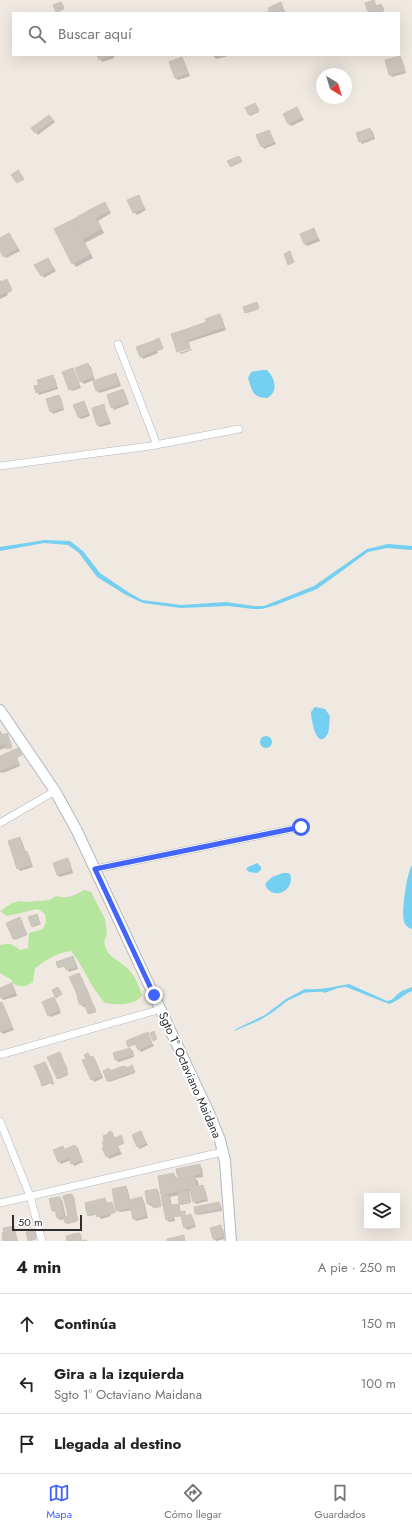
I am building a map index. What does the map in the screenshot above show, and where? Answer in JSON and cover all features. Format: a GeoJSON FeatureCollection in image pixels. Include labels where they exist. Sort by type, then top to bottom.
{"type":"FeatureCollection","features":[{"type":"Feature","properties":{"kind":"main road","name":"Sgto 1° Octaviano Maidana"},"geometry":{"type":"LineString","coordinates":[[0,710],[54,791],[77,832],[209,1112],[225,1162],[231,1241]]}},
{"type":"Feature","properties":{"kind":"street"},"geometry":{"type":"LineString","coordinates":[[118,344],[157,444]]}},
{"type":"Feature","properties":{"kind":"street"},"geometry":{"type":"LineString","coordinates":[[0,466],[157,444],[239,429]]}},
{"type":"Feature","properties":{"kind":"street"},"geometry":{"type":"LineString","coordinates":[[0,823],[54,791]]}},
{"type":"Feature","properties":{"kind":"street"},"geometry":{"type":"LineString","coordinates":[[95,869],[301,827]]}},
{"type":"Feature","properties":{"kind":"street"},"geometry":{"type":"LineString","coordinates":[[0,1054],[161,1009]]}},
{"type":"Feature","properties":{"kind":"street"},"geometry":{"type":"LineString","coordinates":[[0,1121],[30,1196],[42,1241]]}},
{"type":"Feature","properties":{"kind":"street"},"geometry":{"type":"LineString","coordinates":[[0,1203],[222,1152]]}},
{"type":"Feature","properties":{"kind":"green space"},"geometry":{"type":"Polygon","coordinates":[[[84,890],[91,892],[105,919],[107,934],[104,942],[108,953],[128,969],[137,982],[142,996],[134,1002],[120,1004],[105,1003],[71,951],[48,959],[35,968],[33,982],[26,986],[18,986],[12,983],[12,980],[0,973],[0,945],[11,944],[20,950],[28,948],[29,933],[43,929],[46,922],[45,914],[38,909],[7,916],[0,911],[12,903],[20,901],[27,902],[49,900],[56,896],[67,897],[84,890]]]}},
{"type":"Feature","properties":{"kind":"water"},"geometry":{"type":"Polygon","coordinates":[[[267,370],[274,381],[273,392],[267,398],[258,397],[255,395],[248,378],[251,372],[267,370]]]}},
{"type":"Feature","properties":{"kind":"water"},"geometry":{"type":"Polygon","coordinates":[[[45,540],[70,541],[83,551],[100,573],[142,600],[181,605],[226,602],[264,606],[314,586],[367,549],[388,544],[412,546],[412,550],[387,548],[368,552],[317,589],[262,609],[228,606],[181,608],[143,603],[126,595],[97,577],[79,553],[68,545],[44,543],[0,551],[0,547],[45,540]]]}},
{"type":"Feature","properties":{"kind":"water"},"geometry":{"type":"Polygon","coordinates":[[[315,707],[325,709],[330,716],[328,733],[323,739],[320,739],[317,736],[313,726],[311,712],[315,707]]]}},
{"type":"Feature","properties":{"kind":"water"},"geometry":{"type":"Polygon","coordinates":[[[266,736],[270,738],[272,742],[270,746],[266,748],[262,746],[260,742],[262,738],[266,736]]]}},
{"type":"Feature","properties":{"kind":"water"},"geometry":{"type":"Polygon","coordinates":[[[257,863],[261,867],[261,870],[257,873],[249,872],[246,869],[248,867],[257,863]]]}},
{"type":"Feature","properties":{"kind":"water"},"geometry":{"type":"Polygon","coordinates":[[[412,865],[412,929],[406,925],[404,921],[403,909],[408,876],[412,865]]]}},
{"type":"Feature","properties":{"kind":"water"},"geometry":{"type":"Polygon","coordinates":[[[283,873],[290,874],[291,880],[289,885],[282,892],[272,892],[265,884],[272,877],[283,873]]]}},
{"type":"Feature","properties":{"kind":"water"},"geometry":{"type":"Polygon","coordinates":[[[349,984],[387,1001],[393,999],[402,991],[412,987],[412,991],[395,1002],[389,1004],[346,987],[323,992],[323,989],[349,984]]]}},
{"type":"Feature","properties":{"kind":"water"},"geometry":{"type":"Polygon","coordinates":[[[305,989],[306,992],[287,1001],[260,1020],[234,1031],[265,1015],[286,999],[305,989]]]}},
{"type":"Feature","properties":{"kind":"building"},"geometry":{"type":"Polygon","coordinates":[[[374,0],[376,5],[367,9],[365,3],[374,0]]]}},
{"type":"Feature","properties":{"kind":"building"},"geometry":{"type":"Polygon","coordinates":[[[61,2],[64,8],[56,12],[53,5],[61,2]]]}},
{"type":"Feature","properties":{"kind":"building"},"geometry":{"type":"Polygon","coordinates":[[[281,2],[285,12],[267,12],[270,11],[268,8],[281,2]]]}},
{"type":"Feature","properties":{"kind":"building"},"geometry":{"type":"Polygon","coordinates":[[[381,4],[384,10],[379,12],[376,6],[381,4]]]}},
{"type":"Feature","properties":{"kind":"building"},"geometry":{"type":"Polygon","coordinates":[[[376,5],[379,12],[368,12],[367,9],[376,5]]]}},
{"type":"Feature","properties":{"kind":"building"},"geometry":{"type":"Polygon","coordinates":[[[97,56],[110,56],[99,60],[97,56]]]}},
{"type":"Feature","properties":{"kind":"building"},"geometry":{"type":"Polygon","coordinates":[[[400,56],[405,70],[389,75],[385,60],[400,56]]]}},
{"type":"Feature","properties":{"kind":"building"},"geometry":{"type":"Polygon","coordinates":[[[182,57],[188,73],[175,78],[169,62],[182,57]]]}},
{"type":"Feature","properties":{"kind":"building"},"geometry":{"type":"Polygon","coordinates":[[[255,103],[259,110],[249,115],[245,108],[255,103]]]}},
{"type":"Feature","properties":{"kind":"building"},"geometry":{"type":"Polygon","coordinates":[[[297,107],[302,117],[288,124],[283,114],[297,107]]]}},
{"type":"Feature","properties":{"kind":"building"},"geometry":{"type":"Polygon","coordinates":[[[49,115],[53,120],[35,133],[31,128],[49,115]]]}},
{"type":"Feature","properties":{"kind":"building"},"geometry":{"type":"Polygon","coordinates":[[[370,128],[373,137],[359,142],[356,133],[370,128]]]}},
{"type":"Feature","properties":{"kind":"building"},"geometry":{"type":"Polygon","coordinates":[[[269,130],[274,142],[261,147],[256,135],[269,130]]]}},
{"type":"Feature","properties":{"kind":"building"},"geometry":{"type":"Polygon","coordinates":[[[239,156],[242,161],[230,166],[227,161],[239,156]]]}},
{"type":"Feature","properties":{"kind":"building"},"geometry":{"type":"Polygon","coordinates":[[[18,170],[24,179],[17,183],[11,175],[18,170]]]}},
{"type":"Feature","properties":{"kind":"building"},"geometry":{"type":"Polygon","coordinates":[[[139,195],[144,208],[133,213],[127,200],[139,195]]]}},
{"type":"Feature","properties":{"kind":"building"},"geometry":{"type":"Polygon","coordinates":[[[105,202],[109,211],[96,218],[91,209],[105,202]]]}},
{"type":"Feature","properties":{"kind":"building"},"geometry":{"type":"Polygon","coordinates":[[[91,209],[101,229],[82,239],[72,220],[91,209]]]}},
{"type":"Feature","properties":{"kind":"building"},"geometry":{"type":"Polygon","coordinates":[[[72,220],[90,254],[72,264],[54,229],[72,220]]]}},
{"type":"Feature","properties":{"kind":"building"},"geometry":{"type":"Polygon","coordinates":[[[314,228],[318,238],[304,244],[300,234],[314,228]]]}},
{"type":"Feature","properties":{"kind":"building"},"geometry":{"type":"Polygon","coordinates":[[[9,233],[18,248],[3,257],[0,251],[0,238],[9,233]]]}},
{"type":"Feature","properties":{"kind":"building"},"geometry":{"type":"Polygon","coordinates":[[[290,251],[294,262],[288,265],[284,254],[290,251]]]}},
{"type":"Feature","properties":{"kind":"building"},"geometry":{"type":"Polygon","coordinates":[[[48,258],[54,269],[41,276],[34,265],[48,258]]]}},
{"type":"Feature","properties":{"kind":"building"},"geometry":{"type":"Polygon","coordinates":[[[7,279],[12,290],[6,292],[1,282],[7,279]]]}},
{"type":"Feature","properties":{"kind":"building"},"geometry":{"type":"Polygon","coordinates":[[[0,280],[6,292],[0,295],[0,280]]]}},
{"type":"Feature","properties":{"kind":"building"},"geometry":{"type":"Polygon","coordinates":[[[257,302],[259,308],[245,313],[243,307],[257,302]]]}},
{"type":"Feature","properties":{"kind":"building"},"geometry":{"type":"Polygon","coordinates":[[[220,314],[224,327],[210,332],[205,319],[220,314]]]}},
{"type":"Feature","properties":{"kind":"building"},"geometry":{"type":"Polygon","coordinates":[[[206,322],[210,332],[187,340],[184,330],[206,322]]]}},
{"type":"Feature","properties":{"kind":"building"},"geometry":{"type":"Polygon","coordinates":[[[184,330],[190,348],[177,352],[171,334],[184,330]]]}},
{"type":"Feature","properties":{"kind":"building"},"geometry":{"type":"Polygon","coordinates":[[[159,338],[163,348],[156,350],[153,341],[159,338]]]}},
{"type":"Feature","properties":{"kind":"building"},"geometry":{"type":"Polygon","coordinates":[[[153,341],[156,350],[140,357],[136,347],[153,341]]]}},
{"type":"Feature","properties":{"kind":"building"},"geometry":{"type":"Polygon","coordinates":[[[88,363],[93,377],[80,382],[75,368],[88,363]]]}},
{"type":"Feature","properties":{"kind":"building"},"geometry":{"type":"Polygon","coordinates":[[[73,368],[79,386],[69,390],[62,372],[73,368]]]}},
{"type":"Feature","properties":{"kind":"building"},"geometry":{"type":"Polygon","coordinates":[[[116,373],[119,384],[96,391],[93,381],[116,373]]]}},
{"type":"Feature","properties":{"kind":"building"},"geometry":{"type":"Polygon","coordinates":[[[53,375],[56,387],[36,393],[34,386],[39,385],[37,380],[53,375]]]}},
{"type":"Feature","properties":{"kind":"building"},"geometry":{"type":"Polygon","coordinates":[[[123,389],[128,402],[111,408],[107,395],[123,389]]]}},
{"type":"Feature","properties":{"kind":"building"},"geometry":{"type":"Polygon","coordinates":[[[59,395],[63,408],[50,412],[46,399],[59,395]]]}},
{"type":"Feature","properties":{"kind":"building"},"geometry":{"type":"Polygon","coordinates":[[[84,401],[88,414],[78,417],[73,405],[84,401]]]}},
{"type":"Feature","properties":{"kind":"building"},"geometry":{"type":"Polygon","coordinates":[[[104,404],[105,409],[93,413],[92,408],[104,404]]]}},
{"type":"Feature","properties":{"kind":"building"},"geometry":{"type":"Polygon","coordinates":[[[105,409],[109,422],[97,425],[93,413],[105,409]]]}},
{"type":"Feature","properties":{"kind":"building"},"geometry":{"type":"Polygon","coordinates":[[[0,731],[5,743],[0,745],[0,731]]]}},
{"type":"Feature","properties":{"kind":"building"},"geometry":{"type":"Polygon","coordinates":[[[7,733],[12,747],[6,749],[2,735],[7,733]]]}},
{"type":"Feature","properties":{"kind":"building"},"geometry":{"type":"Polygon","coordinates":[[[19,748],[22,755],[16,757],[13,750],[19,748]]]}},
{"type":"Feature","properties":{"kind":"building"},"geometry":{"type":"Polygon","coordinates":[[[13,750],[19,763],[0,771],[0,756],[13,750]]]}},
{"type":"Feature","properties":{"kind":"building"},"geometry":{"type":"Polygon","coordinates":[[[20,837],[24,852],[13,856],[8,841],[20,837]]]}},
{"type":"Feature","properties":{"kind":"building"},"geometry":{"type":"Polygon","coordinates":[[[27,851],[31,865],[17,869],[13,856],[27,851]]]}},
{"type":"Feature","properties":{"kind":"building"},"geometry":{"type":"Polygon","coordinates":[[[68,858],[71,870],[57,875],[53,863],[68,858]]]}},
{"type":"Feature","properties":{"kind":"building"},"geometry":{"type":"Polygon","coordinates":[[[37,914],[40,923],[32,927],[28,917],[37,914]]]}},
{"type":"Feature","properties":{"kind":"building"},"geometry":{"type":"Polygon","coordinates":[[[20,917],[24,928],[11,934],[6,923],[20,917]]]}},
{"type":"Feature","properties":{"kind":"building"},"geometry":{"type":"Polygon","coordinates":[[[24,928],[27,934],[13,939],[11,934],[24,928]]]}},
{"type":"Feature","properties":{"kind":"building"},"geometry":{"type":"Polygon","coordinates":[[[73,956],[76,967],[66,970],[62,960],[73,956]]]}},
{"type":"Feature","properties":{"kind":"building"},"geometry":{"type":"Polygon","coordinates":[[[62,960],[64,966],[58,968],[56,962],[62,960]]]}},
{"type":"Feature","properties":{"kind":"building"},"geometry":{"type":"Polygon","coordinates":[[[79,973],[82,979],[72,983],[69,977],[79,973]]]}},
{"type":"Feature","properties":{"kind":"building"},"geometry":{"type":"Polygon","coordinates":[[[82,979],[88,992],[78,997],[72,983],[82,979]]]}},
{"type":"Feature","properties":{"kind":"building"},"geometry":{"type":"Polygon","coordinates":[[[12,983],[15,993],[0,998],[0,988],[12,983]]]}},
{"type":"Feature","properties":{"kind":"building"},"geometry":{"type":"Polygon","coordinates":[[[58,987],[62,994],[56,998],[52,990],[58,987]]]}},
{"type":"Feature","properties":{"kind":"building"},"geometry":{"type":"Polygon","coordinates":[[[88,992],[91,1000],[80,1005],[77,997],[88,992]]]}},
{"type":"Feature","properties":{"kind":"building"},"geometry":{"type":"Polygon","coordinates":[[[54,997],[60,1010],[48,1016],[42,1002],[54,997]]]}},
{"type":"Feature","properties":{"kind":"building"},"geometry":{"type":"Polygon","coordinates":[[[91,1000],[96,1011],[88,1014],[84,1003],[91,1000]]]}},
{"type":"Feature","properties":{"kind":"building"},"geometry":{"type":"Polygon","coordinates":[[[2,1002],[12,1027],[0,1032],[0,1003],[2,1002]]]}},
{"type":"Feature","properties":{"kind":"building"},"geometry":{"type":"Polygon","coordinates":[[[154,1031],[157,1039],[153,1041],[150,1033],[154,1031]]]}},
{"type":"Feature","properties":{"kind":"building"},"geometry":{"type":"Polygon","coordinates":[[[148,1032],[152,1044],[138,1050],[133,1038],[148,1032]]]}},
{"type":"Feature","properties":{"kind":"building"},"geometry":{"type":"Polygon","coordinates":[[[133,1038],[135,1044],[128,1047],[126,1041],[133,1038]]]}},
{"type":"Feature","properties":{"kind":"building"},"geometry":{"type":"Polygon","coordinates":[[[130,1048],[133,1055],[115,1060],[113,1053],[130,1048]]]}},
{"type":"Feature","properties":{"kind":"building"},"geometry":{"type":"Polygon","coordinates":[[[60,1052],[65,1065],[53,1070],[47,1057],[60,1052]]]}},
{"type":"Feature","properties":{"kind":"building"},"geometry":{"type":"Polygon","coordinates":[[[88,1053],[90,1057],[93,1056],[102,1076],[91,1080],[82,1060],[86,1059],[84,1055],[88,1053]]]}},
{"type":"Feature","properties":{"kind":"building"},"geometry":{"type":"Polygon","coordinates":[[[45,1062],[51,1075],[40,1080],[34,1066],[45,1062]]]}},
{"type":"Feature","properties":{"kind":"building"},"geometry":{"type":"Polygon","coordinates":[[[65,1065],[67,1068],[55,1074],[53,1070],[65,1065]]]}},
{"type":"Feature","properties":{"kind":"building"},"geometry":{"type":"Polygon","coordinates":[[[132,1065],[135,1072],[129,1074],[127,1068],[132,1065]]]}},
{"type":"Feature","properties":{"kind":"building"},"geometry":{"type":"Polygon","coordinates":[[[123,1066],[125,1070],[120,1072],[118,1068],[123,1066]]]}},
{"type":"Feature","properties":{"kind":"building"},"geometry":{"type":"Polygon","coordinates":[[[126,1066],[129,1073],[121,1076],[120,1072],[125,1070],[124,1067],[126,1066]]]}},
{"type":"Feature","properties":{"kind":"building"},"geometry":{"type":"Polygon","coordinates":[[[109,1068],[113,1079],[107,1081],[103,1071],[109,1068]]]}},
{"type":"Feature","properties":{"kind":"building"},"geometry":{"type":"Polygon","coordinates":[[[118,1068],[121,1076],[113,1079],[110,1071],[118,1068]]]}},
{"type":"Feature","properties":{"kind":"building"},"geometry":{"type":"Polygon","coordinates":[[[66,1069],[68,1074],[57,1079],[55,1074],[66,1069]]]}},
{"type":"Feature","properties":{"kind":"building"},"geometry":{"type":"Polygon","coordinates":[[[51,1075],[53,1081],[42,1086],[40,1080],[51,1075]]]}},
{"type":"Feature","properties":{"kind":"building"},"geometry":{"type":"Polygon","coordinates":[[[141,1131],[146,1143],[137,1147],[132,1135],[141,1131]]]}},
{"type":"Feature","properties":{"kind":"building"},"geometry":{"type":"Polygon","coordinates":[[[112,1132],[114,1137],[104,1141],[103,1136],[112,1132]]]}},
{"type":"Feature","properties":{"kind":"building"},"geometry":{"type":"Polygon","coordinates":[[[121,1135],[124,1143],[118,1146],[115,1138],[121,1135]]]}},
{"type":"Feature","properties":{"kind":"building"},"geometry":{"type":"Polygon","coordinates":[[[114,1137],[116,1142],[104,1147],[102,1142],[114,1137]]]}},
{"type":"Feature","properties":{"kind":"building"},"geometry":{"type":"Polygon","coordinates":[[[116,1142],[120,1151],[106,1157],[102,1148],[116,1142]]]}},
{"type":"Feature","properties":{"kind":"building"},"geometry":{"type":"Polygon","coordinates":[[[75,1145],[82,1160],[71,1164],[65,1149],[75,1145]]]}},
{"type":"Feature","properties":{"kind":"building"},"geometry":{"type":"Polygon","coordinates":[[[63,1146],[68,1158],[58,1162],[53,1150],[63,1146]]]}},
{"type":"Feature","properties":{"kind":"building"},"geometry":{"type":"Polygon","coordinates":[[[200,1164],[201,1174],[178,1179],[176,1169],[200,1164]]]}},
{"type":"Feature","properties":{"kind":"building"},"geometry":{"type":"Polygon","coordinates":[[[174,1173],[175,1180],[194,1176],[196,1187],[161,1195],[158,1176],[174,1173]]]}},
{"type":"Feature","properties":{"kind":"building"},"geometry":{"type":"Polygon","coordinates":[[[203,1185],[206,1199],[193,1202],[189,1188],[203,1185]]]}},
{"type":"Feature","properties":{"kind":"building"},"geometry":{"type":"Polygon","coordinates":[[[126,1186],[130,1208],[116,1211],[112,1189],[126,1186]]]}},
{"type":"Feature","properties":{"kind":"building"},"geometry":{"type":"Polygon","coordinates":[[[157,1189],[160,1201],[147,1204],[145,1191],[157,1189]]]}},
{"type":"Feature","properties":{"kind":"building"},"geometry":{"type":"Polygon","coordinates":[[[188,1191],[189,1200],[179,1202],[178,1192],[188,1191]]]}},
{"type":"Feature","properties":{"kind":"building"},"geometry":{"type":"Polygon","coordinates":[[[72,1194],[76,1214],[70,1215],[65,1195],[72,1194]]]}},
{"type":"Feature","properties":{"kind":"building"},"geometry":{"type":"Polygon","coordinates":[[[65,1195],[70,1215],[68,1216],[63,1196],[65,1195]]]}},
{"type":"Feature","properties":{"kind":"building"},"geometry":{"type":"Polygon","coordinates":[[[168,1195],[173,1219],[166,1220],[161,1196],[168,1195]]]}},
{"type":"Feature","properties":{"kind":"building"},"geometry":{"type":"Polygon","coordinates":[[[60,1197],[64,1216],[57,1218],[52,1198],[60,1197]]]}},
{"type":"Feature","properties":{"kind":"building"},"geometry":{"type":"Polygon","coordinates":[[[142,1197],[146,1216],[133,1219],[129,1200],[142,1197]]]}},
{"type":"Feature","properties":{"kind":"building"},"geometry":{"type":"Polygon","coordinates":[[[52,1198],[55,1211],[52,1211],[49,1199],[52,1198]]]}},
{"type":"Feature","properties":{"kind":"building"},"geometry":{"type":"Polygon","coordinates":[[[105,1198],[109,1214],[97,1217],[93,1201],[105,1198]]]}},
{"type":"Feature","properties":{"kind":"building"},"geometry":{"type":"Polygon","coordinates":[[[189,1200],[189,1203],[179,1204],[179,1202],[189,1200]]]}},
{"type":"Feature","properties":{"kind":"building"},"geometry":{"type":"Polygon","coordinates":[[[93,1201],[95,1206],[86,1209],[85,1203],[93,1201]]]}},
{"type":"Feature","properties":{"kind":"building"},"geometry":{"type":"Polygon","coordinates":[[[160,1201],[161,1206],[153,1208],[152,1203],[160,1201]]]}},
{"type":"Feature","properties":{"kind":"building"},"geometry":{"type":"Polygon","coordinates":[[[112,1202],[115,1212],[109,1214],[106,1203],[112,1202]]]}},
{"type":"Feature","properties":{"kind":"building"},"geometry":{"type":"Polygon","coordinates":[[[219,1202],[220,1209],[195,1214],[194,1207],[219,1202]]]}},
{"type":"Feature","properties":{"kind":"building"},"geometry":{"type":"Polygon","coordinates":[[[179,1204],[180,1212],[172,1213],[171,1205],[179,1204]]]}},
{"type":"Feature","properties":{"kind":"building"},"geometry":{"type":"Polygon","coordinates":[[[95,1206],[97,1214],[88,1216],[86,1209],[95,1206]]]}},
{"type":"Feature","properties":{"kind":"building"},"geometry":{"type":"Polygon","coordinates":[[[185,1211],[185,1215],[172,1217],[172,1213],[185,1211]]]}},
{"type":"Feature","properties":{"kind":"building"},"geometry":{"type":"Polygon","coordinates":[[[76,1214],[78,1220],[65,1223],[64,1217],[76,1214]]]}},
{"type":"Feature","properties":{"kind":"building"},"geometry":{"type":"Polygon","coordinates":[[[191,1214],[194,1225],[184,1228],[181,1217],[191,1214]]]}},
{"type":"Feature","properties":{"kind":"building"},"geometry":{"type":"Polygon","coordinates":[[[221,1225],[223,1237],[213,1239],[210,1228],[221,1225]]]}},
{"type":"Feature","properties":{"kind":"building"},"geometry":{"type":"Polygon","coordinates":[[[14,1226],[15,1231],[4,1233],[3,1228],[14,1226]]]}},
{"type":"Feature","properties":{"kind":"building"},"geometry":{"type":"Polygon","coordinates":[[[35,1230],[36,1239],[28,1241],[26,1232],[35,1230]]]}},
{"type":"Feature","properties":{"kind":"building"},"geometry":{"type":"Polygon","coordinates":[[[15,1231],[17,1241],[3,1241],[2,1233],[15,1231]]]}},
{"type":"Feature","properties":{"kind":"building"},"geometry":{"type":"Polygon","coordinates":[[[80,1233],[82,1241],[76,1241],[74,1234],[80,1233]]]}},
{"type":"Feature","properties":{"kind":"building"},"geometry":{"type":"Polygon","coordinates":[[[74,1234],[76,1241],[67,1241],[66,1236],[74,1234]]]}},
{"type":"Feature","properties":{"kind":"building"},"geometry":{"type":"Polygon","coordinates":[[[184,1235],[185,1241],[167,1241],[167,1239],[184,1235]]]}},
{"type":"Feature","properties":{"kind":"waterway"},"geometry":{"type":"LineString","coordinates":[[304,991],[326,990]]}},
{"type":"Feature","properties":{"kind":"route"},"geometry":{"type":"LineString","coordinates":[[154,995],[95,869],[301,827]]}}]}
